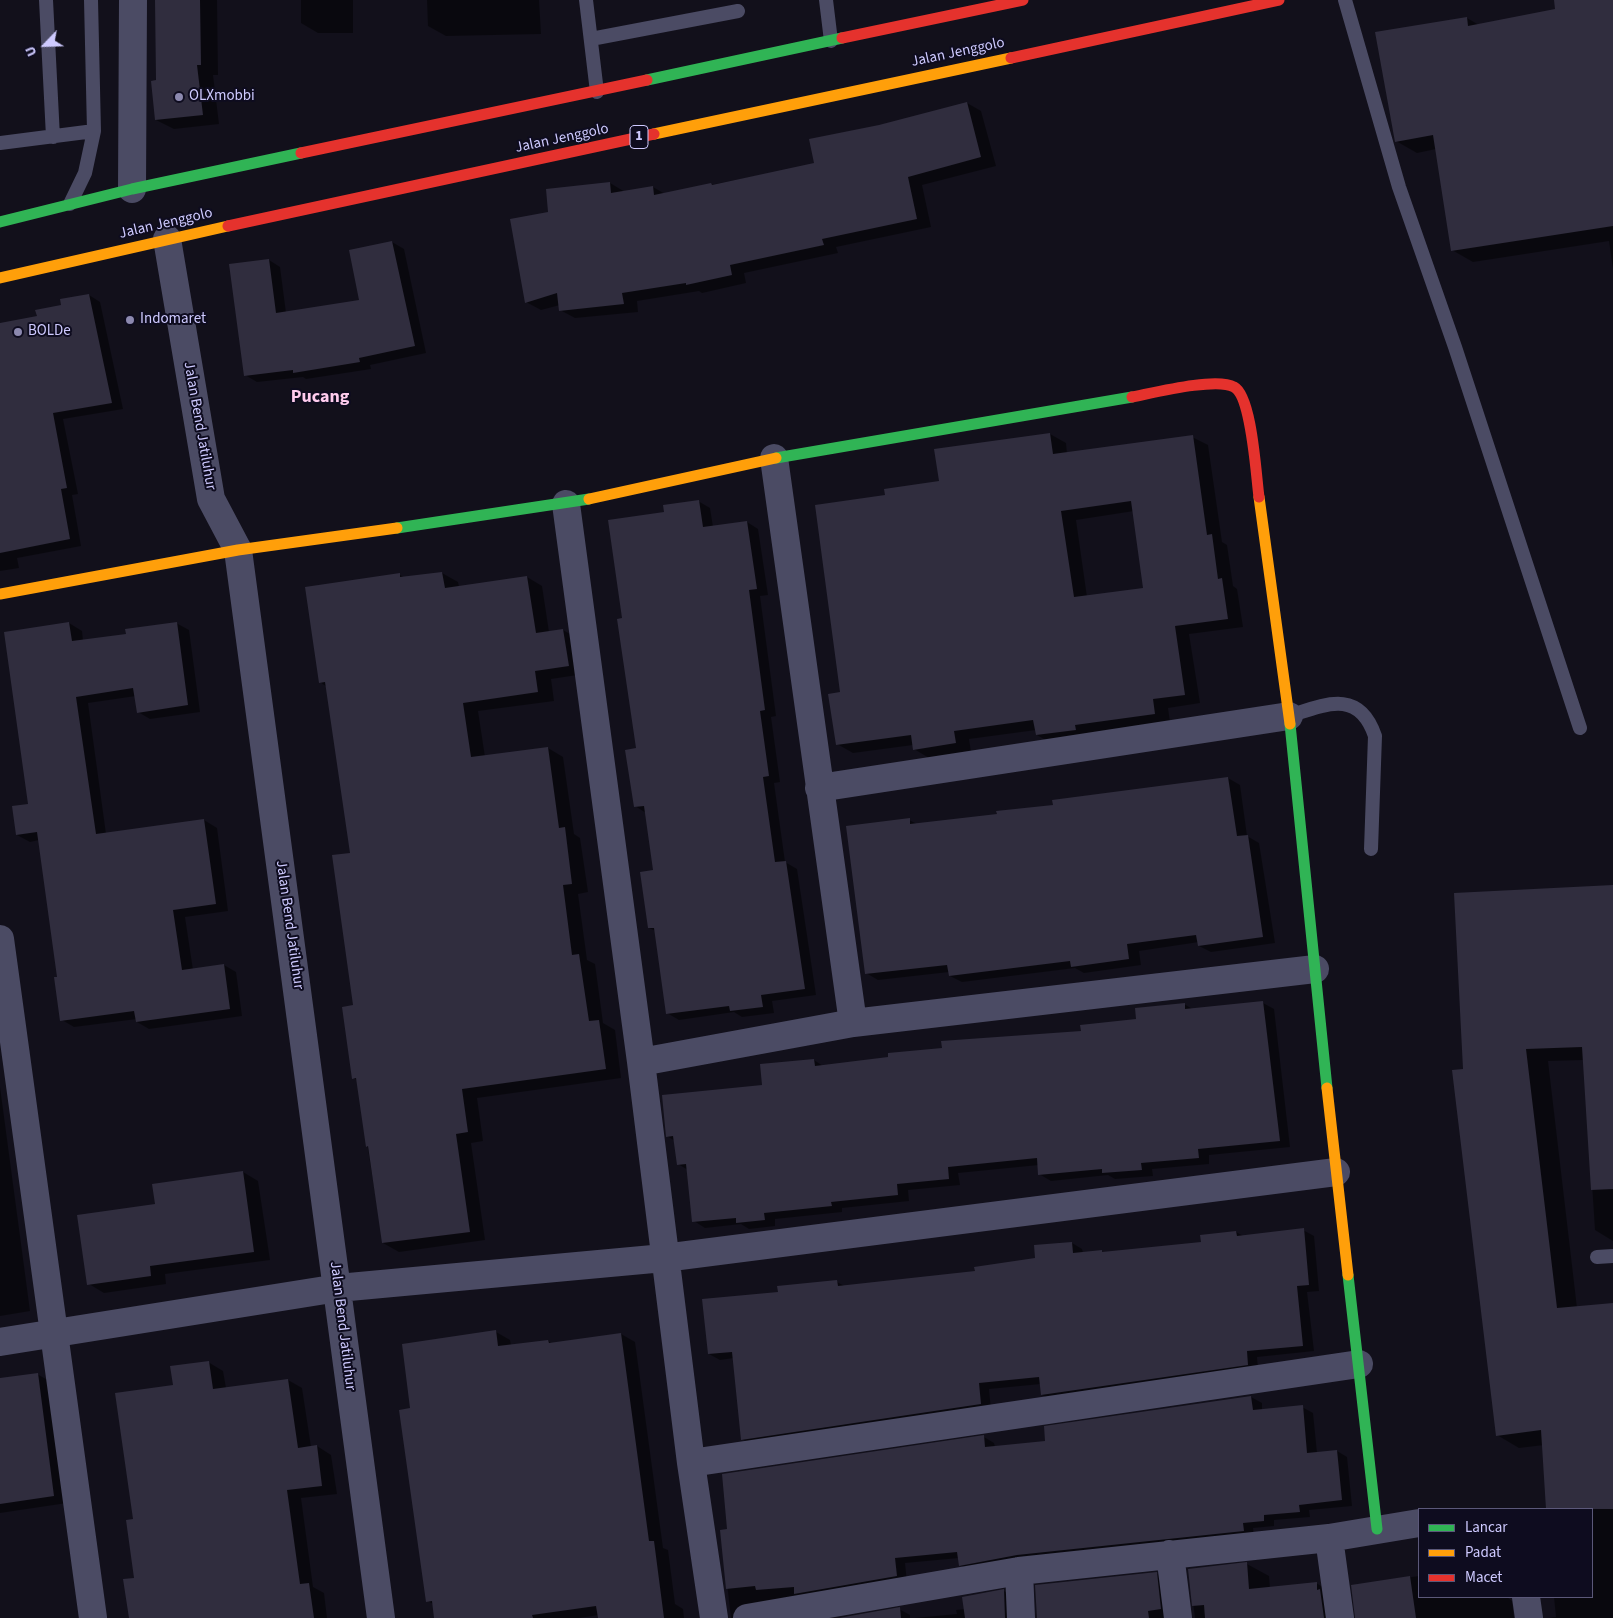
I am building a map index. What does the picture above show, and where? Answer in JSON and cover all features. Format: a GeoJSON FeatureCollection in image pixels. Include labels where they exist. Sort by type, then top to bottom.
{"type":"FeatureCollection","features":[{"type":"Feature","properties":{"kind":"main road"},"geometry":{"type":"LineString","coordinates":[[0,222],[68,207],[132,189],[597,92],[1023,0]]}},
{"type":"Feature","properties":{"kind":"main road","name":"Jalan Jenggolo"},"geometry":{"type":"LineString","coordinates":[[0,278],[167,239],[1279,0]]}},
{"type":"Feature","properties":{"kind":"main road"},"geometry":{"type":"LineString","coordinates":[[0,594],[238,550],[566,504],[774,458],[1213,383],[1234,385],[1242,394],[1246,406],[1289,716],[1336,1172],[1377,1529]]}},
{"type":"Feature","properties":{"kind":"street"},"geometry":{"type":"LineString","coordinates":[[132,189],[133,0]]}},
{"type":"Feature","properties":{"kind":"street","name":"Jalan Bend Jatiluhur"},"geometry":{"type":"LineString","coordinates":[[167,239],[212,499],[238,550],[381,1618]]}},
{"type":"Feature","properties":{"kind":"street"},"geometry":{"type":"LineString","coordinates":[[774,458],[853,1023]]}},
{"type":"Feature","properties":{"kind":"street"},"geometry":{"type":"LineString","coordinates":[[566,504],[641,1062],[691,1463],[714,1618]]}},
{"type":"Feature","properties":{"kind":"street"},"geometry":{"type":"LineString","coordinates":[[820,788],[1289,716]]}},
{"type":"Feature","properties":{"kind":"street"},"geometry":{"type":"LineString","coordinates":[[0,939],[93,1618]]}},
{"type":"Feature","properties":{"kind":"street"},"geometry":{"type":"LineString","coordinates":[[641,1062],[853,1023],[1315,969]]}},
{"type":"Feature","properties":{"kind":"street"},"geometry":{"type":"LineString","coordinates":[[0,1342],[338,1288],[664,1258],[1336,1172]]}},
{"type":"Feature","properties":{"kind":"street"},"geometry":{"type":"LineString","coordinates":[[691,1463],[1359,1364]]}},
{"type":"Feature","properties":{"kind":"street"},"geometry":{"type":"LineString","coordinates":[[747,1618],[1019,1571],[1330,1538],[1418,1523]]}},
{"type":"Feature","properties":{"kind":"street"},"geometry":{"type":"LineString","coordinates":[[1330,1538],[1340,1618]]}},
{"type":"Feature","properties":{"kind":"street"},"geometry":{"type":"LineString","coordinates":[[1170,1554],[1178,1618]]}},
{"type":"Feature","properties":{"kind":"street"},"geometry":{"type":"LineString","coordinates":[[1019,1571],[1021,1618]]}},
{"type":"Feature","properties":{"kind":"street"},"geometry":{"type":"LineString","coordinates":[[1526,1598],[1529,1618]]}},
{"type":"Feature","properties":{"kind":"lane"},"geometry":{"type":"LineString","coordinates":[[46,0],[53,137]]}},
{"type":"Feature","properties":{"kind":"lane"},"geometry":{"type":"LineString","coordinates":[[68,207],[85,173],[94,132],[91,0]]}},
{"type":"Feature","properties":{"kind":"lane"},"geometry":{"type":"LineString","coordinates":[[586,0],[597,92]]}},
{"type":"Feature","properties":{"kind":"lane"},"geometry":{"type":"LineString","coordinates":[[826,0],[831,41]]}},
{"type":"Feature","properties":{"kind":"lane"},"geometry":{"type":"LineString","coordinates":[[1345,0],[1399,187],[1455,347],[1580,728]]}},
{"type":"Feature","properties":{"kind":"lane"},"geometry":{"type":"LineString","coordinates":[[590,39],[738,11]]}},
{"type":"Feature","properties":{"kind":"lane"},"geometry":{"type":"LineString","coordinates":[[0,143],[94,132]]}},
{"type":"Feature","properties":{"kind":"lane"},"geometry":{"type":"LineString","coordinates":[[1289,716],[1338,703],[1352,705],[1362,711],[1370,721],[1374,736],[1371,849]]}},
{"type":"Feature","properties":{"kind":"lane"},"geometry":{"type":"LineString","coordinates":[[1597,1257],[1613,1256]]}},
{"type":"Feature","properties":{"kind":"building"},"geometry":{"type":"Polygon","coordinates":[[[155,0],[200,0],[201,65],[197,65],[203,115],[155,120],[151,81],[156,80],[155,0]]]}},
{"type":"Feature","properties":{"kind":"building"},"geometry":{"type":"Polygon","coordinates":[[[1554,0],[1613,0],[1613,226],[1451,251],[1433,135],[1395,142],[1375,32],[1467,17],[1468,26],[1555,9],[1554,0]]]}},
{"type":"Feature","properties":{"kind":"building"},"geometry":{"type":"Polygon","coordinates":[[[967,102],[981,157],[908,177],[917,219],[822,239],[824,245],[730,265],[732,275],[686,285],[686,283],[622,293],[624,304],[559,311],[557,293],[525,303],[510,219],[548,212],[546,189],[610,182],[611,193],[653,186],[654,195],[711,183],[712,185],[814,163],[809,139],[879,125],[967,102]]]}},
{"type":"Feature","properties":{"kind":"building"},"geometry":{"type":"Polygon","coordinates":[[[392,241],[415,346],[359,358],[360,362],[293,373],[293,370],[244,376],[229,264],[269,259],[276,313],[359,300],[349,250],[392,241]]]}},
{"type":"Feature","properties":{"kind":"building"},"geometry":{"type":"Polygon","coordinates":[[[89,294],[112,403],[53,413],[67,488],[61,489],[70,539],[0,553],[0,323],[37,316],[35,310],[61,305],[60,299],[89,294]]]}},
{"type":"Feature","properties":{"kind":"building"},"geometry":{"type":"Polygon","coordinates":[[[1050,433],[1053,454],[1193,435],[1207,535],[1212,534],[1218,579],[1222,578],[1228,619],[1175,626],[1185,695],[1153,699],[1155,714],[1075,725],[1076,730],[1036,735],[1033,720],[954,731],[956,743],[913,750],[911,735],[836,745],[828,694],[840,692],[815,505],[885,495],[884,489],[939,481],[934,449],[1050,433]],[[1131,501],[1061,511],[1074,597],[1143,588],[1131,501]]]}},
{"type":"Feature","properties":{"kind":"building"},"geometry":{"type":"Polygon","coordinates":[[[699,500],[703,527],[747,521],[757,589],[749,590],[765,710],[760,711],[769,776],[763,777],[775,862],[786,861],[805,989],[761,995],[763,1007],[730,1011],[729,1006],[666,1014],[654,928],[648,928],[640,872],[653,870],[644,806],[634,807],[625,750],[636,748],[617,619],[622,618],[608,520],[664,512],[663,505],[699,500]]]}},
{"type":"Feature","properties":{"kind":"building"},"geometry":{"type":"Polygon","coordinates":[[[442,572],[445,588],[527,576],[536,633],[563,629],[569,666],[535,671],[538,692],[463,703],[471,757],[548,747],[559,828],[565,827],[572,884],[563,885],[572,955],[579,954],[589,1021],[599,1020],[606,1069],[462,1089],[468,1132],[456,1134],[470,1232],[382,1243],[368,1146],[366,1147],[356,1078],[352,1079],[342,1007],[353,1005],[332,855],[350,853],[325,682],[319,683],[305,587],[400,573],[400,577],[442,572]]]}},
{"type":"Feature","properties":{"kind":"building"},"geometry":{"type":"Polygon","coordinates":[[[69,622],[72,641],[126,634],[125,629],[177,622],[188,705],[137,713],[133,688],[76,697],[96,834],[204,819],[216,904],[173,910],[182,970],[224,964],[230,1009],[136,1022],[134,1011],[60,1021],[54,977],[57,977],[37,832],[16,835],[12,806],[28,804],[4,632],[69,622]]]}},
{"type":"Feature","properties":{"kind":"building"},"geometry":{"type":"Polygon","coordinates":[[[1228,777],[1237,836],[1248,835],[1263,937],[1198,946],[1196,935],[1127,944],[1129,959],[1071,967],[1070,961],[949,976],[947,965],[865,974],[846,826],[910,818],[910,824],[997,814],[996,811],[1053,805],[1052,800],[1228,777]]]}},
{"type":"Feature","properties":{"kind":"building"},"geometry":{"type":"Polygon","coordinates":[[[1613,885],[1613,1189],[1591,1190],[1582,1047],[1526,1049],[1557,1308],[1613,1303],[1613,1509],[1546,1508],[1541,1430],[1496,1436],[1452,1070],[1463,1069],[1454,893],[1613,885]]]}},
{"type":"Feature","properties":{"kind":"building"},"geometry":{"type":"Polygon","coordinates":[[[1263,1001],[1280,1141],[1198,1149],[1199,1158],[1141,1163],[1142,1170],[1102,1173],[1102,1169],[1038,1175],[1037,1158],[948,1167],[949,1179],[897,1184],[898,1195],[831,1202],[832,1206],[764,1213],[765,1220],[736,1223],[736,1218],[692,1222],[686,1164],[677,1165],[673,1136],[666,1137],[662,1095],[762,1085],[760,1064],[814,1059],[815,1066],[888,1057],[888,1053],[942,1048],[941,1041],[1081,1031],[1080,1025],[1136,1019],[1135,1008],[1185,1003],[1185,1009],[1263,1001]]]}},
{"type":"Feature","properties":{"kind":"building"},"geometry":{"type":"Polygon","coordinates":[[[243,1171],[254,1252],[150,1266],[151,1276],[87,1285],[77,1215],[155,1204],[152,1184],[243,1171]]]}},
{"type":"Feature","properties":{"kind":"building"},"geometry":{"type":"Polygon","coordinates":[[[1304,1228],[1309,1285],[1297,1286],[1303,1346],[1247,1351],[1248,1365],[1041,1395],[1039,1377],[979,1383],[981,1404],[741,1440],[732,1352],[708,1354],[702,1299],[778,1292],[777,1286],[837,1280],[838,1286],[975,1271],[974,1267],[1035,1258],[1034,1245],[1072,1242],[1073,1253],[1102,1250],[1102,1252],[1201,1242],[1200,1235],[1236,1231],[1237,1236],[1304,1228]]]}},
{"type":"Feature","properties":{"kind":"building"},"geometry":{"type":"Polygon","coordinates":[[[496,1330],[498,1346],[548,1340],[549,1343],[621,1333],[649,1541],[654,1541],[664,1618],[598,1618],[596,1606],[532,1615],[533,1618],[434,1618],[432,1601],[426,1602],[399,1410],[410,1408],[402,1344],[496,1330]]]}},
{"type":"Feature","properties":{"kind":"building"},"geometry":{"type":"Polygon","coordinates":[[[209,1361],[213,1389],[288,1379],[298,1448],[317,1445],[322,1486],[287,1490],[300,1584],[309,1583],[314,1618],[129,1618],[123,1579],[134,1578],[126,1520],[133,1519],[115,1393],[173,1385],[170,1366],[209,1361]]]}},
{"type":"Feature","properties":{"kind":"building"},"geometry":{"type":"Polygon","coordinates":[[[38,1373],[54,1496],[0,1504],[0,1378],[38,1373]]]}},
{"type":"Feature","properties":{"kind":"building"},"geometry":{"type":"Polygon","coordinates":[[[1251,1396],[1253,1410],[1303,1405],[1307,1453],[1337,1450],[1342,1500],[1299,1505],[1300,1512],[1264,1515],[1264,1521],[1243,1523],[1244,1531],[1017,1555],[959,1566],[957,1552],[895,1558],[897,1576],[794,1594],[794,1587],[756,1590],[755,1586],[726,1589],[720,1530],[727,1529],[722,1474],[984,1435],[985,1447],[1045,1441],[1044,1426],[1251,1396]]]}},
{"type":"Feature","properties":{"kind":"building"},"geometry":{"type":"Polygon","coordinates":[[[1247,1562],[1249,1589],[1317,1582],[1317,1590],[1320,1589],[1324,1618],[1205,1618],[1204,1605],[1192,1606],[1188,1569],[1247,1562]]]}},
{"type":"Feature","properties":{"kind":"building"},"geometry":{"type":"Polygon","coordinates":[[[1157,1572],[1161,1609],[1148,1611],[1149,1618],[1037,1618],[1035,1585],[1157,1572]]]}},
{"type":"Feature","properties":{"kind":"building"},"geometry":{"type":"Polygon","coordinates":[[[1410,1576],[1416,1618],[1355,1618],[1351,1585],[1410,1576]]]}},
{"type":"Feature","properties":{"kind":"building"},"geometry":{"type":"Polygon","coordinates":[[[1004,1589],[1005,1618],[965,1618],[962,1597],[1004,1589]]]}},
{"type":"Feature","properties":{"kind":"building"},"geometry":{"type":"Polygon","coordinates":[[[900,1607],[901,1618],[839,1618],[900,1607]]]}},
{"type":"Feature","properties":{"kind":"traffic: fast"},"geometry":{"type":"LineString","coordinates":[[647,80],[842,38]]}},
{"type":"Feature","properties":{"kind":"traffic: fast"},"geometry":{"type":"LineString","coordinates":[[0,222],[132,189],[301,153]]}},
{"type":"Feature","properties":{"kind":"traffic: fast"},"geometry":{"type":"LineString","coordinates":[[776,458],[1132,397]]}},
{"type":"Feature","properties":{"kind":"traffic: fast"},"geometry":{"type":"LineString","coordinates":[[397,528],[589,499]]}},
{"type":"Feature","properties":{"kind":"traffic: fast"},"geometry":{"type":"LineString","coordinates":[[1290,724],[1327,1088]]}},
{"type":"Feature","properties":{"kind":"traffic: fast"},"geometry":{"type":"LineString","coordinates":[[1348,1275],[1377,1529]]}},
{"type":"Feature","properties":{"kind":"traffic: slow"},"geometry":{"type":"LineString","coordinates":[[654,134],[1011,58]]}},
{"type":"Feature","properties":{"kind":"traffic: slow"},"geometry":{"type":"LineString","coordinates":[[0,278],[228,226]]}},
{"type":"Feature","properties":{"kind":"traffic: slow"},"geometry":{"type":"LineString","coordinates":[[589,499],[776,458]]}},
{"type":"Feature","properties":{"kind":"traffic: slow"},"geometry":{"type":"LineString","coordinates":[[1259,497],[1290,724]]}},
{"type":"Feature","properties":{"kind":"traffic: slow"},"geometry":{"type":"LineString","coordinates":[[0,594],[238,550],[397,528]]}},
{"type":"Feature","properties":{"kind":"traffic: slow"},"geometry":{"type":"LineString","coordinates":[[1327,1088],[1348,1275]]}},
{"type":"Feature","properties":{"kind":"traffic: jam"},"geometry":{"type":"LineString","coordinates":[[842,38],[1023,0]]}},
{"type":"Feature","properties":{"kind":"traffic: jam"},"geometry":{"type":"LineString","coordinates":[[1011,58],[1279,0]]}},
{"type":"Feature","properties":{"kind":"traffic: jam"},"geometry":{"type":"LineString","coordinates":[[301,153],[647,80]]}},
{"type":"Feature","properties":{"kind":"traffic: jam"},"geometry":{"type":"LineString","coordinates":[[228,226],[654,134]]}},
{"type":"Feature","properties":{"kind":"traffic: jam"},"geometry":{"type":"LineString","coordinates":[[1132,397],[1199,385],[1225,384],[1234,387],[1240,393],[1249,420],[1259,497]]}},
{"type":"Feature","properties":{"kind":"place","name":"OLXmobbi"},"geometry":{"type":"Point","coordinates":[179,97]}},
{"type":"Feature","properties":{"kind":"place","name":"Indomaret"},"geometry":{"type":"Point","coordinates":[130,320]}},
{"type":"Feature","properties":{"kind":"place","name":"BOLDe"},"geometry":{"type":"Point","coordinates":[18,332]}},
{"type":"Feature","properties":{"kind":"district","name":"Pucang"},"geometry":{"type":"Point","coordinates":[320,398]}}]}
